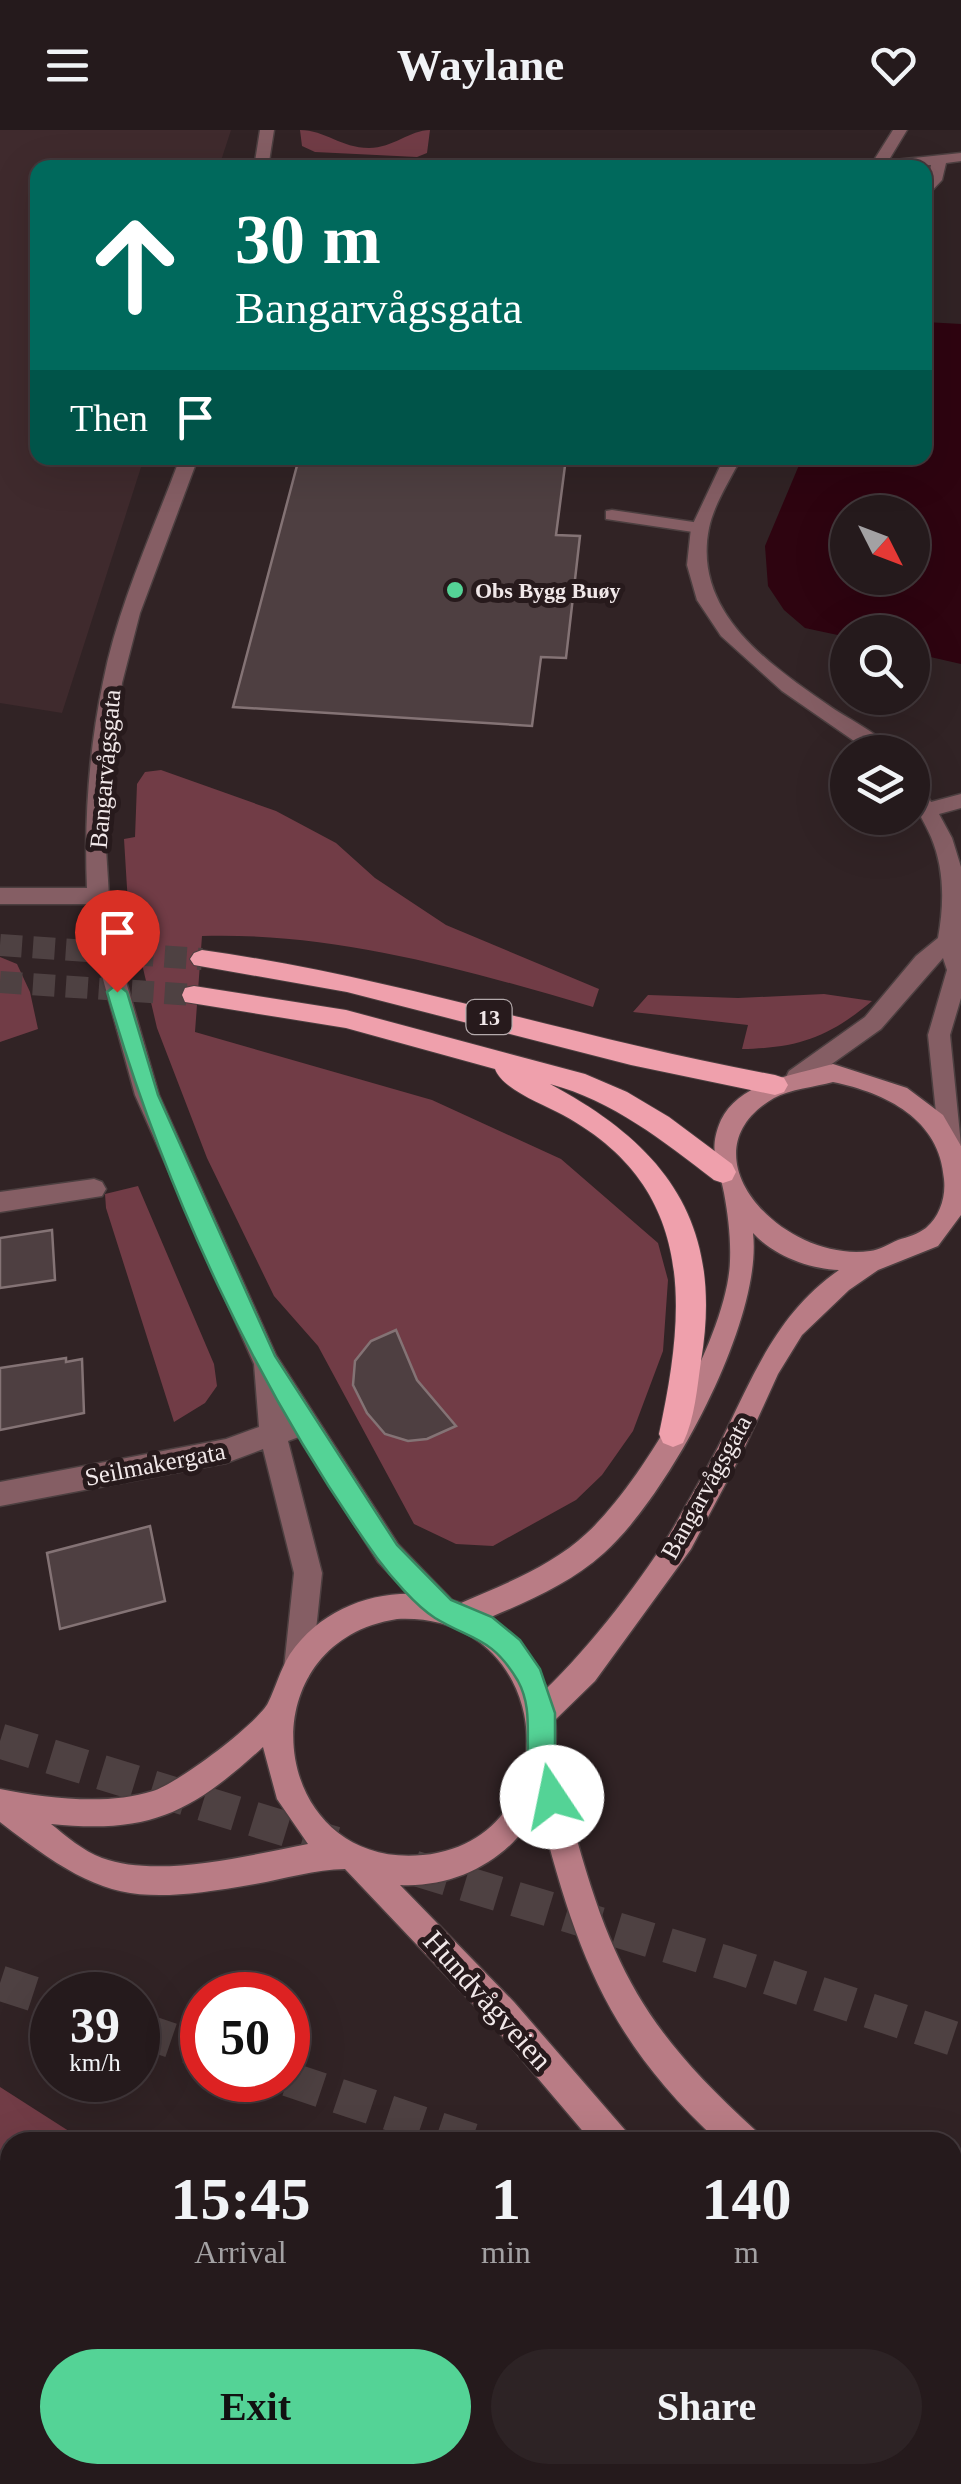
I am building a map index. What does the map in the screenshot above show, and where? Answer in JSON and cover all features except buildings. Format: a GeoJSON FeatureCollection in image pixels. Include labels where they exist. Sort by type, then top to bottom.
{"type":"FeatureCollection","features":[{"type":"Feature","properties":{"kind":"highway","name":"13"},"geometry":{"type":"LineString","coordinates":[[202,959],[264,966],[368,987],[632,1057],[786,1081]]}},
{"type":"Feature","properties":{"kind":"highway","name":"13"},"geometry":{"type":"LineString","coordinates":[[194,995],[346,1019],[576,1081],[618,1099],[660,1124],[723,1172]]}},
{"type":"Feature","properties":{"kind":"highway","name":"13"},"geometry":{"type":"LineString","coordinates":[[486,1054],[527,1084],[560,1099],[618,1138],[664,1195],[680,1229],[690,1265],[695,1316],[690,1360],[673,1434]]}},
{"type":"Feature","properties":{"kind":"main road"},"geometry":{"type":"LineString","coordinates":[[833,1073],[869,1079],[903,1092],[932,1114],[951,1142],[960,1174],[955,1205],[937,1233],[906,1253],[868,1263],[828,1261],[788,1247],[755,1224],[736,1200],[723,1172],[725,1146],[735,1118],[756,1096],[786,1081],[833,1073]]}},
{"type":"Feature","properties":{"kind":"main road","name":"Bangarvågsgata"},"geometry":{"type":"LineString","coordinates":[[453,1612],[527,1588],[595,1544],[622,1518],[649,1482],[700,1384],[740,1284],[743,1245],[736,1200]]}},
{"type":"Feature","properties":{"kind":"main road","name":"Bangarvågsgata"},"geometry":{"type":"LineString","coordinates":[[542,1713],[585,1671],[681,1540],[734,1443],[768,1366],[793,1327],[818,1301],[868,1263]]}},
{"type":"Feature","properties":{"kind":"main road"},"geometry":{"type":"LineString","coordinates":[[542,1759],[524,1803],[494,1840],[452,1864],[404,1872],[348,1858],[312,1833],[291,1803],[277,1760],[278,1716],[298,1668],[326,1637],[362,1616],[401,1606],[453,1612],[511,1649],[531,1678],[542,1713],[542,1759],[577,1889],[605,1969],[629,2015],[662,2063],[733,2132]]}},
{"type":"Feature","properties":{"kind":"main road"},"geometry":{"type":"LineString","coordinates":[[1,1805],[129,1812],[160,1804],[188,1792],[278,1716]]}},
{"type":"Feature","properties":{"kind":"main road"},"geometry":{"type":"LineString","coordinates":[[1,1805],[96,1872],[127,1879],[197,1878],[348,1858]]}},
{"type":"Feature","properties":{"kind":"main road","name":"Hundvågveien"},"geometry":{"type":"LineString","coordinates":[[348,1858],[503,2013],[605,2132]]}},
{"type":"Feature","properties":{"kind":"street"},"geometry":{"type":"LineString","coordinates":[[262,160],[267,130]]}},
{"type":"Feature","properties":{"kind":"street"},"geometry":{"type":"LineString","coordinates":[[881,160],[900,130]]}},
{"type":"Feature","properties":{"kind":"street"},"geometry":{"type":"LineString","coordinates":[[932,162],[961,157]]}},
{"type":"Feature","properties":{"kind":"street"},"geometry":{"type":"LineString","coordinates":[[932,185],[939,161]]}},
{"type":"Feature","properties":{"kind":"street","name":"Bangarvågsgata"},"geometry":{"type":"LineString","coordinates":[[186,465],[131,613],[112,683],[95,833],[98,896],[109,962],[148,1095],[266,1362],[388,1553],[453,1612]]}},
{"type":"Feature","properties":{"kind":"street"},"geometry":{"type":"LineString","coordinates":[[729,465],[700,528],[700,570],[706,596],[721,624],[757,663],[859,735]]}},
{"type":"Feature","properties":{"kind":"street"},"geometry":{"type":"LineString","coordinates":[[612,516],[700,528]]}},
{"type":"Feature","properties":{"kind":"street"},"geometry":{"type":"LineString","coordinates":[[930,809],[961,801]]}},
{"type":"Feature","properties":{"kind":"street"},"geometry":{"type":"LineString","coordinates":[[930,815],[951,869],[954,906],[948,942],[958,970],[939,1035],[951,1142]]}},
{"type":"Feature","properties":{"kind":"street"},"geometry":{"type":"LineString","coordinates":[[0,896],[98,896]]}},
{"type":"Feature","properties":{"kind":"street"},"geometry":{"type":"LineString","coordinates":[[786,1081],[873,1023],[924,962],[948,942]]}},
{"type":"Feature","properties":{"kind":"street"},"geometry":{"type":"LineString","coordinates":[[0,1202],[94,1189]]}},
{"type":"Feature","properties":{"kind":"street","name":"Bangarvågsgata"},"geometry":{"type":"LineString","coordinates":[[266,1362],[273,1434],[308,1573],[298,1668]]}},
{"type":"Feature","properties":{"kind":"street","name":"Seilmakergata"},"geometry":{"type":"LineString","coordinates":[[0,1494],[211,1454],[306,1422]]}},
{"type":"Feature","properties":{"kind":"shaded area"},"geometry":{"type":"Polygon","coordinates":[[[0,130],[231,130],[221,160],[30,160],[30,465],[142,465],[62,713],[0,703],[0,130]]]}},
{"type":"Feature","properties":{"kind":"shaded area"},"geometry":{"type":"Polygon","coordinates":[[[300,130],[369,148],[430,130],[427,153],[417,157],[315,152],[302,146],[300,130]]]}},
{"type":"Feature","properties":{"kind":"shaded area"},"geometry":{"type":"Polygon","coordinates":[[[932,322],[961,324],[961,664],[930,657],[930,615],[830,615],[830,633],[805,628],[784,610],[768,586],[765,546],[799,465],[932,465],[932,322]]]}},
{"type":"Feature","properties":{"kind":"shaded area"},"geometry":{"type":"Polygon","coordinates":[[[161,770],[276,811],[336,843],[375,878],[446,925],[599,989],[593,1007],[449,967],[351,947],[252,936],[202,936],[195,1032],[432,1100],[561,1159],[658,1243],[668,1280],[663,1351],[633,1431],[602,1475],[576,1500],[493,1546],[456,1544],[414,1524],[318,1346],[274,1296],[207,1158],[157,1028],[128,904],[124,839],[135,837],[137,784],[145,772],[161,770]]]}},
{"type":"Feature","properties":{"kind":"shaded area"},"geometry":{"type":"Polygon","coordinates":[[[0,957],[17,964],[30,992],[38,1029],[0,1042],[0,957]]]}},
{"type":"Feature","properties":{"kind":"shaded area"},"geometry":{"type":"Polygon","coordinates":[[[824,994],[872,1001],[842,1024],[812,1038],[742,1049],[748,1025],[633,1012],[648,995],[738,998],[824,994]]]}},
{"type":"Feature","properties":{"kind":"shaded area"},"geometry":{"type":"Polygon","coordinates":[[[138,1186],[214,1364],[217,1386],[205,1403],[174,1422],[106,1208],[105,1194],[138,1186]]]}},
{"type":"Feature","properties":{"kind":"shaded area"},"geometry":{"type":"Polygon","coordinates":[[[0,2087],[70,2132],[0,2132],[0,2087]]]}},
{"type":"Feature","properties":{"kind":"tunnel"},"geometry":{"type":"LineString","coordinates":[[0,945],[202,959]]}},
{"type":"Feature","properties":{"kind":"tunnel"},"geometry":{"type":"LineString","coordinates":[[0,982],[194,995]]}},
{"type":"Feature","properties":{"kind":"tunnel"},"geometry":{"type":"LineString","coordinates":[[0,1741],[335,1844]]}},
{"type":"Feature","properties":{"kind":"tunnel"},"geometry":{"type":"LineString","coordinates":[[414,1868],[729,1964],[961,2041]]}},
{"type":"Feature","properties":{"kind":"tunnel"},"geometry":{"type":"LineString","coordinates":[[0,1983],[30,1993]]}},
{"type":"Feature","properties":{"kind":"tunnel"},"geometry":{"type":"LineString","coordinates":[[160,2037],[180,2043]]}},
{"type":"Feature","properties":{"kind":"tunnel"},"geometry":{"type":"LineString","coordinates":[[310,2086],[446,2132]]}},
{"type":"Feature","properties":{"kind":"place","name":"Obs Bygg Buøy"},"geometry":{"type":"Point","coordinates":[455,590]}},
{"type":"Feature","properties":{"kind":"route"},"geometry":{"type":"LineString","coordinates":[[117,992],[134,1056],[172,1156],[266,1362],[388,1553],[442,1609],[484,1626],[511,1649],[531,1678],[542,1713],[542,1759],[552,1797]]}}]}
